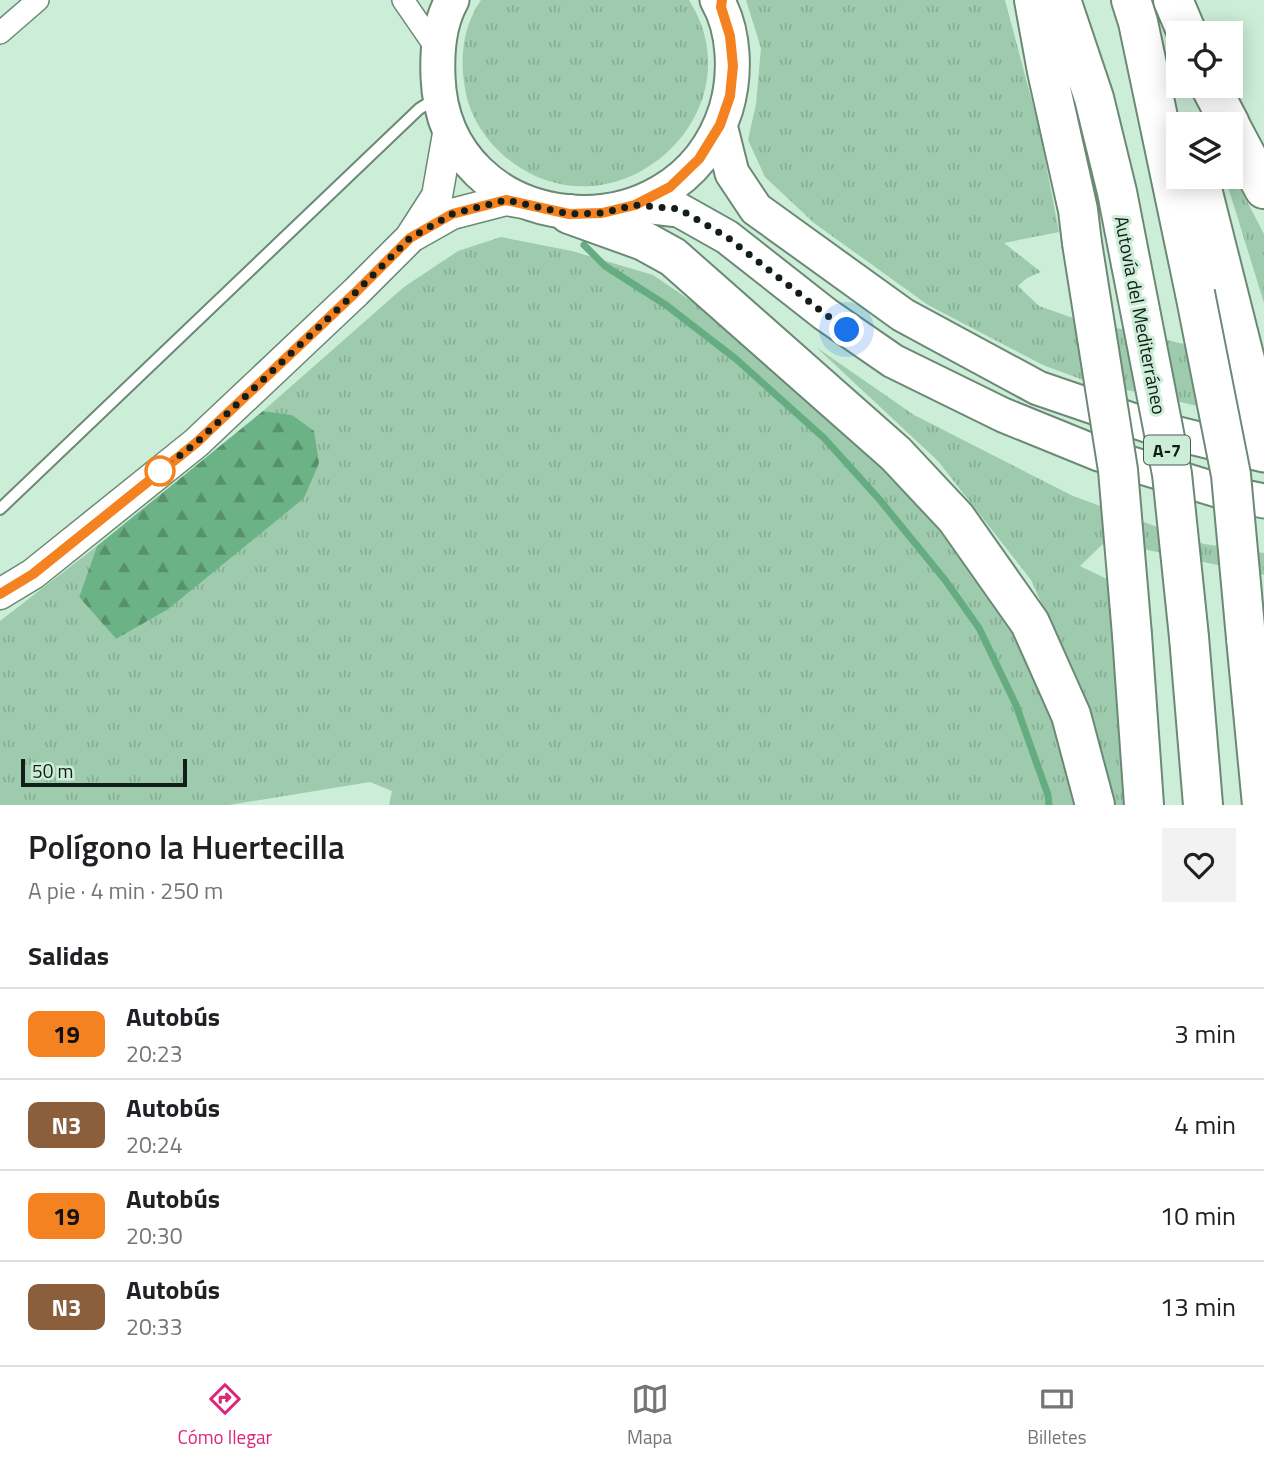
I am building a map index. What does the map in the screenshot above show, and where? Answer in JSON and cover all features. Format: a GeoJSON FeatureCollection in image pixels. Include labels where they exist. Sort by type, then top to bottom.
{"type":"FeatureCollection","features":[{"type":"Feature","properties":{"kind":"highway"},"geometry":{"type":"LineString","coordinates":[[1034,0],[1078,210],[1118,470],[1144,805]]}},
{"type":"Feature","properties":{"kind":"highway","name":"Autovía del Mediterráneo"},"geometry":{"type":"LineString","coordinates":[[1061,0],[1094,98],[1117,192],[1172,474],[1203,805]]}},
{"type":"Feature","properties":{"kind":"highway"},"geometry":{"type":"LineString","coordinates":[[1173,0],[1182,21]]}},
{"type":"Feature","properties":{"kind":"highway"},"geometry":{"type":"LineString","coordinates":[[1135,11],[1178,112]]}},
{"type":"Feature","properties":{"kind":"highway"},"geometry":{"type":"LineString","coordinates":[[1135,11],[1231,475],[1262,805]]}},
{"type":"Feature","properties":{"kind":"highway"},"geometry":{"type":"LineString","coordinates":[[1243,148],[1264,188]]}},
{"type":"Feature","properties":{"kind":"highway"},"geometry":{"type":"LineString","coordinates":[[1202,189],[1264,435]]}},
{"type":"Feature","properties":{"kind":"highway"},"geometry":{"type":"LineString","coordinates":[[569,214],[644,241],[673,257],[896,454],[956,518],[1030,623],[1071,715],[1095,805]]}},
{"type":"Feature","properties":{"kind":"main road"},"geometry":{"type":"LineString","coordinates":[[452,0],[446,11],[436,48],[438,97],[449,128],[463,152],[481,174],[503,191],[528,204]]}},
{"type":"Feature","properties":{"kind":"main road"},"geometry":{"type":"LineString","coordinates":[[410,238],[452,214],[506,200],[569,214],[602,213],[635,205],[670,187],[699,159],[720,125],[730,96],[733,66],[730,36],[720,2]]}},
{"type":"Feature","properties":{"kind":"main road"},"geometry":{"type":"LineString","coordinates":[[720,125],[732,173],[756,209],[903,315],[1038,388],[1158,429],[1264,455]]}},
{"type":"Feature","properties":{"kind":"main road"},"geometry":{"type":"LineString","coordinates":[[0,594],[33,574],[196,443],[410,238],[437,196],[449,128]]}},
{"type":"Feature","properties":{"kind":"main road"},"geometry":{"type":"LineString","coordinates":[[635,205],[679,209],[727,237],[825,314],[893,360],[1003,415],[1099,454],[1230,494],[1264,501]]}},
{"type":"Feature","properties":{"kind":"street"},"geometry":{"type":"LineString","coordinates":[[0,33],[38,0]]}},
{"type":"Feature","properties":{"kind":"street"},"geometry":{"type":"LineString","coordinates":[[403,0],[436,48]]}},
{"type":"Feature","properties":{"kind":"lane"},"geometry":{"type":"LineString","coordinates":[[0,509],[419,109],[438,97]]}},
{"type":"Feature","properties":{"kind":"green space"},"geometry":{"type":"Polygon","coordinates":[[[481,0],[689,0],[706,42],[706,84],[692,121],[667,153],[633,175],[594,186],[553,182],[512,162],[490,142],[479,126],[470,108],[464,86],[463,48],[469,23],[481,0]]]}},
{"type":"Feature","properties":{"kind":"green space"},"geometry":{"type":"Polygon","coordinates":[[[746,0],[1005,0],[1039,128],[1059,232],[1004,243],[1041,272],[1027,278],[1018,286],[1039,306],[1070,317],[1264,363],[1264,421],[1083,380],[1043,365],[928,305],[814,223],[765,177],[748,140],[756,104],[761,48],[746,0]]]}},
{"type":"Feature","properties":{"kind":"green space"},"geometry":{"type":"Polygon","coordinates":[[[1229,189],[1240,189],[1264,234],[1264,303],[1229,189]]]}},
{"type":"Feature","properties":{"kind":"green space"},"geometry":{"type":"Polygon","coordinates":[[[501,237],[572,251],[653,275],[744,337],[885,465],[969,555],[1023,638],[1076,781],[1078,805],[389,805],[392,791],[370,782],[229,805],[0,805],[0,621],[97,546],[79,597],[116,639],[167,610],[291,415],[263,411],[404,287],[458,251],[501,237]]]}},
{"type":"Feature","properties":{"kind":"green space"},"geometry":{"type":"Polygon","coordinates":[[[816,347],[914,415],[1073,496],[1204,544],[1264,553],[1264,575],[1106,541],[1080,566],[1111,581],[1126,805],[1113,805],[1084,698],[1031,580],[938,461],[816,347]]]}},
{"type":"Feature","properties":{"kind":"green space"},"geometry":{"type":"Polygon","coordinates":[[[263,411],[292,415],[314,431],[319,463],[304,498],[167,610],[116,639],[79,597],[97,546],[263,411]]]}},
{"type":"Feature","properties":{"kind":"waterway"},"geometry":{"type":"LineString","coordinates":[[584,245],[605,266],[666,305],[736,359],[824,438],[879,499],[945,580],[979,628],[1016,705],[1048,795],[1049,805]]}},
{"type":"Feature","properties":{"kind":"bus line","name":"19"},"geometry":{"type":"LineString","coordinates":[[0,594],[33,574],[196,443],[410,238],[452,214],[506,200],[569,214],[602,213],[635,205],[670,187],[699,159],[720,125],[730,96],[733,66],[730,36],[721,7],[722,0]]}},
{"type":"Feature","properties":{"kind":"route"},"geometry":{"type":"LineString","coordinates":[[160,471],[196,443],[410,238],[452,214],[506,200],[569,214],[602,213],[635,205],[679,209],[727,237],[847,330]]}}]}
